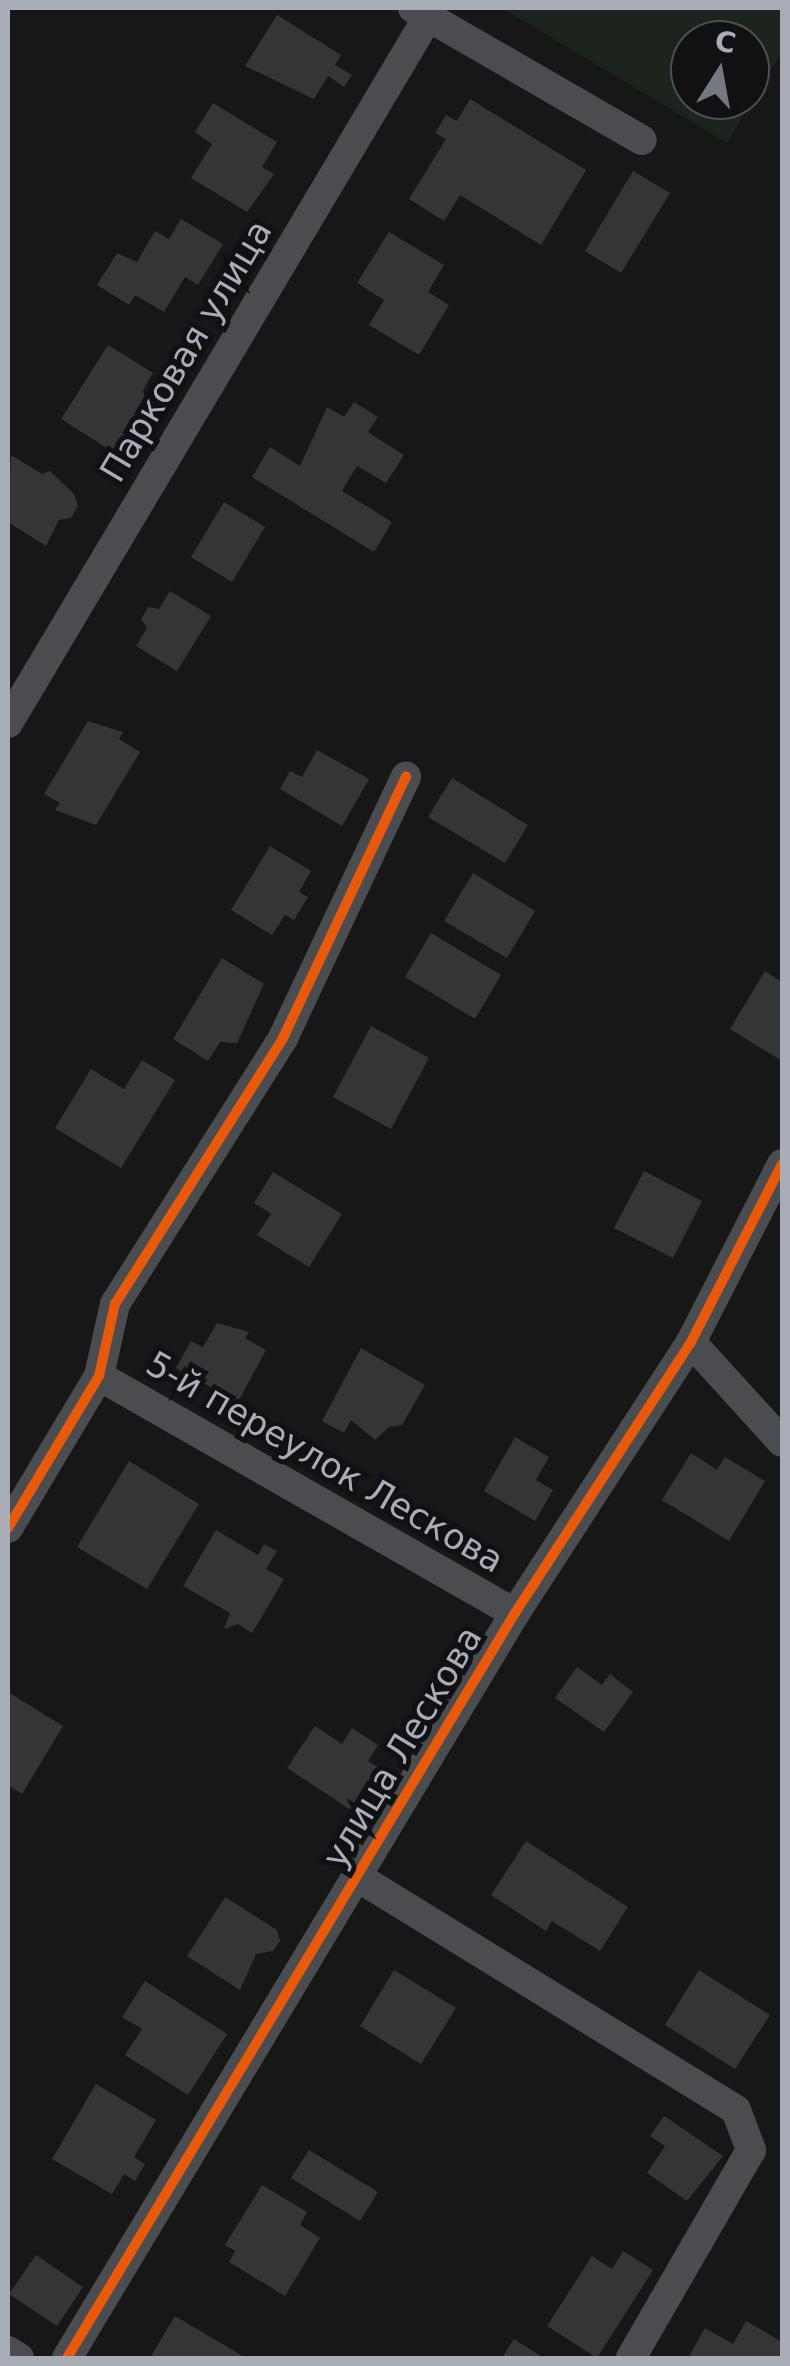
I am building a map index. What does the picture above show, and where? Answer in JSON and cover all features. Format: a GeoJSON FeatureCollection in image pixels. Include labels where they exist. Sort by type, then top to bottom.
{"type":"FeatureCollection","features":[{"type":"Feature","properties":{"kind":"street"},"geometry":{"type":"LineString","coordinates":[[421,12],[642,140]]}},
{"type":"Feature","properties":{"kind":"street","name":"Парковая улица"},"geometry":{"type":"LineString","coordinates":[[8,723],[421,12]]}},
{"type":"Feature","properties":{"kind":"street"},"geometry":{"type":"LineString","coordinates":[[8,1528],[99,1376],[115,1304],[283,1038],[406,777]]}},
{"type":"Feature","properties":{"kind":"street","name":"улица Лескова"},"geometry":{"type":"LineString","coordinates":[[67,2358],[515,1613],[691,1342],[782,1164]]}},
{"type":"Feature","properties":{"kind":"street"},"geometry":{"type":"LineString","coordinates":[[691,1342],[782,1442]]}},
{"type":"Feature","properties":{"kind":"street","name":"5-й переулок Лескова"},"geometry":{"type":"LineString","coordinates":[[99,1376],[515,1613]]}},
{"type":"Feature","properties":{"kind":"street"},"geometry":{"type":"LineString","coordinates":[[356,1876],[736,2110],[751,2150],[630,2358]]}},
{"type":"Feature","properties":{"kind":"street"},"geometry":{"type":"LineString","coordinates":[[8,2351],[19,2358]]}},
{"type":"Feature","properties":{"kind":"shaded area"},"geometry":{"type":"Polygon","coordinates":[[[502,8],[780,8],[782,51],[770,71],[770,20],[670,20],[670,109],[502,8]]]}},
{"type":"Feature","properties":{"kind":"shaded area"},"geometry":{"type":"Polygon","coordinates":[[[689,120],[741,120],[727,143],[689,120]]]}},
{"type":"Feature","properties":{"kind":"building"},"geometry":{"type":"Polygon","coordinates":[[[277,15],[341,55],[335,65],[352,75],[344,87],[328,76],[314,99],[245,66],[277,15]]]}},
{"type":"Feature","properties":{"kind":"building"},"geometry":{"type":"Polygon","coordinates":[[[470,99],[586,170],[541,245],[460,195],[444,221],[409,199],[446,139],[435,133],[446,115],[457,121],[470,99]]]}},
{"type":"Feature","properties":{"kind":"building"},"geometry":{"type":"Polygon","coordinates":[[[213,103],[277,142],[262,167],[274,174],[247,212],[191,178],[212,144],[195,132],[213,103]]]}},
{"type":"Feature","properties":{"kind":"building"},"geometry":{"type":"Polygon","coordinates":[[[633,171],[670,193],[621,273],[585,251],[633,171]]]}},
{"type":"Feature","properties":{"kind":"building"},"geometry":{"type":"Polygon","coordinates":[[[181,219],[223,244],[198,285],[185,277],[164,312],[135,295],[129,305],[97,285],[117,253],[137,262],[155,231],[169,239],[181,219]]]}},
{"type":"Feature","properties":{"kind":"building"},"geometry":{"type":"Polygon","coordinates":[[[389,232],[444,265],[428,292],[449,305],[419,355],[369,325],[384,300],[357,283],[389,232]]]}},
{"type":"Feature","properties":{"kind":"building"},"geometry":{"type":"Polygon","coordinates":[[[108,345],[153,373],[143,390],[146,404],[115,453],[61,419],[108,345]]]}},
{"type":"Feature","properties":{"kind":"building"},"geometry":{"type":"Polygon","coordinates":[[[354,402],[378,417],[368,432],[404,455],[386,483],[357,466],[342,491],[392,522],[374,552],[252,477],[270,447],[300,466],[327,407],[344,417],[354,402]]]}},
{"type":"Feature","properties":{"kind":"building"},"geometry":{"type":"Polygon","coordinates":[[[11,455],[42,474],[50,471],[74,494],[78,506],[71,518],[59,520],[46,546],[8,522],[11,455]]]}},
{"type":"Feature","properties":{"kind":"building"},"geometry":{"type":"Polygon","coordinates":[[[224,502],[265,527],[232,582],[191,557],[224,502]]]}},
{"type":"Feature","properties":{"kind":"building"},"geometry":{"type":"Polygon","coordinates":[[[170,591],[211,616],[177,671],[136,646],[147,628],[141,619],[148,607],[159,609],[170,591]]]}},
{"type":"Feature","properties":{"kind":"building"},"geometry":{"type":"Polygon","coordinates":[[[88,721],[123,732],[119,739],[140,752],[96,825],[55,810],[60,803],[44,794],[88,721]]]}},
{"type":"Feature","properties":{"kind":"building"},"geometry":{"type":"Polygon","coordinates":[[[317,750],[369,779],[342,826],[280,789],[290,771],[302,777],[317,750]]]}},
{"type":"Feature","properties":{"kind":"building"},"geometry":{"type":"Polygon","coordinates":[[[452,778],[528,825],[505,863],[428,817],[452,778]]]}},
{"type":"Feature","properties":{"kind":"building"},"geometry":{"type":"Polygon","coordinates":[[[270,846],[311,871],[299,892],[308,897],[294,920],[285,915],[272,935],[231,910],[270,846]]]}},
{"type":"Feature","properties":{"kind":"building"},"geometry":{"type":"Polygon","coordinates":[[[473,873],[535,911],[507,958],[444,921],[473,873]]]}},
{"type":"Feature","properties":{"kind":"building"},"geometry":{"type":"Polygon","coordinates":[[[431,933],[501,975],[475,1019],[405,977],[431,933]]]}},
{"type":"Feature","properties":{"kind":"building"},"geometry":{"type":"Polygon","coordinates":[[[222,958],[264,984],[237,1043],[220,1042],[208,1061],[173,1039],[222,958]]]}},
{"type":"Feature","properties":{"kind":"building"},"geometry":{"type":"Polygon","coordinates":[[[765,971],[782,982],[782,1061],[730,1029],[765,971]]]}},
{"type":"Feature","properties":{"kind":"building"},"geometry":{"type":"Polygon","coordinates":[[[371,1026],[429,1058],[391,1129],[333,1097],[371,1026]]]}},
{"type":"Feature","properties":{"kind":"building"},"geometry":{"type":"Polygon","coordinates":[[[142,1060],[175,1080],[121,1168],[55,1128],[91,1069],[124,1089],[142,1060]]]}},
{"type":"Feature","properties":{"kind":"building"},"geometry":{"type":"Polygon","coordinates":[[[644,1171],[702,1201],[673,1258],[614,1228],[644,1171]]]}},
{"type":"Feature","properties":{"kind":"building"},"geometry":{"type":"Polygon","coordinates":[[[273,1172],[342,1214],[309,1267],[257,1235],[271,1214],[254,1203],[273,1172]]]}},
{"type":"Feature","properties":{"kind":"building"},"geometry":{"type":"Polygon","coordinates":[[[217,1323],[249,1332],[245,1338],[266,1350],[238,1402],[176,1368],[191,1341],[203,1347],[217,1323]]]}},
{"type":"Feature","properties":{"kind":"building"},"geometry":{"type":"Polygon","coordinates":[[[361,1348],[425,1385],[402,1425],[389,1427],[375,1440],[351,1420],[344,1433],[322,1421],[361,1348]]]}},
{"type":"Feature","properties":{"kind":"building"},"geometry":{"type":"Polygon","coordinates":[[[515,1437],[549,1457],[536,1480],[553,1490],[535,1521],[484,1491],[515,1437]]]}},
{"type":"Feature","properties":{"kind":"building"},"geometry":{"type":"Polygon","coordinates":[[[691,1453],[717,1470],[725,1457],[765,1481],[729,1541],[662,1500],[691,1453]]]}},
{"type":"Feature","properties":{"kind":"building"},"geometry":{"type":"Polygon","coordinates":[[[129,1461],[199,1504],[147,1589],[77,1547],[129,1461]]]}},
{"type":"Feature","properties":{"kind":"building"},"geometry":{"type":"Polygon","coordinates":[[[216,1530],[258,1555],[264,1544],[277,1551],[266,1569],[284,1579],[252,1633],[238,1624],[224,1629],[230,1613],[183,1586],[216,1530]]]}},
{"type":"Feature","properties":{"kind":"building"},"geometry":{"type":"Polygon","coordinates":[[[577,1667],[602,1685],[610,1674],[633,1692],[604,1732],[555,1698],[577,1667]]]}},
{"type":"Feature","properties":{"kind":"building"},"geometry":{"type":"Polygon","coordinates":[[[8,1692],[63,1726],[22,1794],[8,1785],[8,1692]]]}},
{"type":"Feature","properties":{"kind":"building"},"geometry":{"type":"Polygon","coordinates":[[[315,1726],[342,1744],[352,1728],[378,1745],[368,1761],[391,1775],[363,1818],[287,1768],[315,1726]]]}},
{"type":"Feature","properties":{"kind":"building"},"geometry":{"type":"Polygon","coordinates":[[[526,1841],[628,1907],[600,1951],[552,1921],[546,1931],[491,1895],[526,1841]]]}},
{"type":"Feature","properties":{"kind":"building"},"geometry":{"type":"Polygon","coordinates":[[[225,1897],[277,1930],[280,1941],[273,1951],[256,1954],[240,1990],[187,1956],[225,1897]]]}},
{"type":"Feature","properties":{"kind":"building"},"geometry":{"type":"Polygon","coordinates":[[[394,1970],[456,2008],[421,2064],[360,2026],[394,1970]]]}},
{"type":"Feature","properties":{"kind":"building"},"geometry":{"type":"Polygon","coordinates":[[[699,1970],[770,2015],[735,2069],[665,2025],[699,1970]]]}},
{"type":"Feature","properties":{"kind":"building"},"geometry":{"type":"Polygon","coordinates":[[[145,1981],[227,2034],[188,2095],[125,2055],[142,2029],[122,2017],[145,1981]]]}},
{"type":"Feature","properties":{"kind":"building"},"geometry":{"type":"Polygon","coordinates":[[[96,2084],[156,2120],[134,2157],[145,2164],[135,2181],[124,2174],[112,2194],[52,2159],[96,2084]]]}},
{"type":"Feature","properties":{"kind":"building"},"geometry":{"type":"Polygon","coordinates":[[[664,2116],[723,2156],[687,2201],[647,2173],[665,2146],[650,2136],[664,2116]]]}},
{"type":"Feature","properties":{"kind":"building"},"geometry":{"type":"Polygon","coordinates":[[[309,2150],[378,2192],[360,2221],[291,2178],[309,2150]]]}},
{"type":"Feature","properties":{"kind":"building"},"geometry":{"type":"Polygon","coordinates":[[[262,2185],[307,2212],[300,2225],[320,2238],[285,2296],[229,2262],[235,2251],[225,2245],[262,2185]]]}},
{"type":"Feature","properties":{"kind":"building"},"geometry":{"type":"Polygon","coordinates":[[[623,2251],[653,2270],[597,2358],[547,2326],[592,2256],[612,2269],[623,2251]]]}},
{"type":"Feature","properties":{"kind":"building"},"geometry":{"type":"Polygon","coordinates":[[[36,2255],[83,2287],[57,2326],[9,2294],[36,2255]]]}},
{"type":"Feature","properties":{"kind":"building"},"geometry":{"type":"Polygon","coordinates":[[[175,2316],[241,2355],[150,2358],[175,2316]]]}},
{"type":"Feature","properties":{"kind":"building"},"geometry":{"type":"Polygon","coordinates":[[[746,2321],[782,2342],[779,2358],[688,2358],[705,2328],[733,2344],[746,2321]]]}},
{"type":"Feature","properties":{"kind":"building"},"geometry":{"type":"Polygon","coordinates":[[[514,2339],[544,2358],[502,2358],[514,2339]]]}},
{"type":"Feature","properties":{"kind":"cycle path"},"geometry":{"type":"LineString","coordinates":[[8,1528],[99,1376],[115,1304],[283,1038],[406,777]]}},
{"type":"Feature","properties":{"kind":"cycle path"},"geometry":{"type":"LineString","coordinates":[[67,2358],[515,1613],[691,1342],[782,1164]]}}]}
